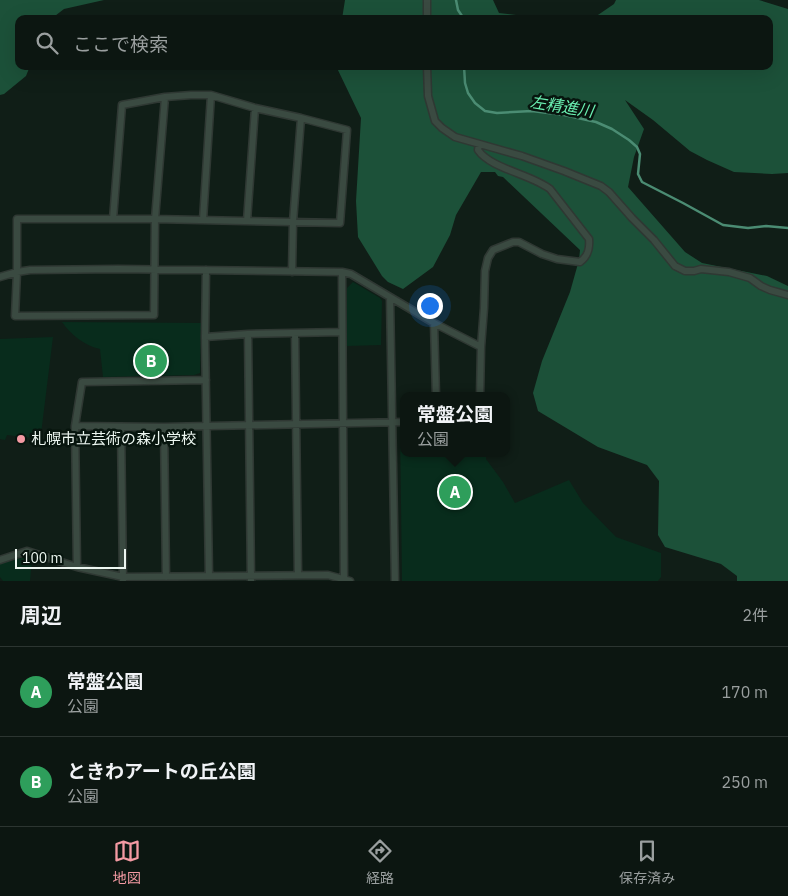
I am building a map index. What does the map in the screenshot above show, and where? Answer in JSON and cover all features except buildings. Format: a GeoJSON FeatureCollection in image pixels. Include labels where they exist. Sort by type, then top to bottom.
{"type":"FeatureCollection","features":[{"type":"Feature","properties":{"kind":"street"},"geometry":{"type":"LineString","coordinates":[[427,0],[427,15]]}},
{"type":"Feature","properties":{"kind":"street"},"geometry":{"type":"LineString","coordinates":[[427,70],[428,96],[435,121],[455,137],[522,156],[601,186],[609,192],[654,240],[675,266],[685,272],[701,269],[729,272],[750,278],[761,286],[788,295]]}},
{"type":"Feature","properties":{"kind":"street"},"geometry":{"type":"LineString","coordinates":[[113,219],[122,105],[165,97],[211,95],[255,108],[346,130],[340,223],[155,219],[113,219],[17,219],[15,316],[154,315],[155,219],[165,97]]}},
{"type":"Feature","properties":{"kind":"street"},"geometry":{"type":"LineString","coordinates":[[203,220],[211,95]]}},
{"type":"Feature","properties":{"kind":"street"},"geometry":{"type":"LineString","coordinates":[[247,221],[255,108]]}},
{"type":"Feature","properties":{"kind":"street"},"geometry":{"type":"LineString","coordinates":[[292,272],[293,222],[301,118]]}},
{"type":"Feature","properties":{"kind":"street"},"geometry":{"type":"LineString","coordinates":[[479,144],[478,150],[492,162],[542,183],[550,189],[589,239],[588,254],[580,262],[557,259],[542,254],[519,242],[513,242],[493,250],[488,258],[485,271],[480,392]]}},
{"type":"Feature","properties":{"kind":"street"},"geometry":{"type":"LineString","coordinates":[[0,277],[17,272],[40,270],[154,269],[342,272],[351,274],[434,323],[481,347]]}},
{"type":"Feature","properties":{"kind":"street"},"geometry":{"type":"LineString","coordinates":[[206,270],[205,337],[209,576]]}},
{"type":"Feature","properties":{"kind":"street"},"geometry":{"type":"LineString","coordinates":[[0,560],[27,551],[123,579],[328,575],[347,580],[342,272]]}},
{"type":"Feature","properties":{"kind":"street"},"geometry":{"type":"LineString","coordinates":[[390,298],[395,581]]}},
{"type":"Feature","properties":{"kind":"street"},"geometry":{"type":"LineString","coordinates":[[434,323],[436,392]]}},
{"type":"Feature","properties":{"kind":"street"},"geometry":{"type":"LineString","coordinates":[[205,337],[342,332]]}},
{"type":"Feature","properties":{"kind":"street"},"geometry":{"type":"LineString","coordinates":[[295,333],[298,575]]}},
{"type":"Feature","properties":{"kind":"street"},"geometry":{"type":"LineString","coordinates":[[248,334],[251,578]]}},
{"type":"Feature","properties":{"kind":"street"},"geometry":{"type":"LineString","coordinates":[[77,567],[75,426],[82,382],[206,380]]}},
{"type":"Feature","properties":{"kind":"street"},"geometry":{"type":"LineString","coordinates":[[75,426],[164,427],[400,422]]}},
{"type":"Feature","properties":{"kind":"street"},"geometry":{"type":"LineString","coordinates":[[121,427],[123,579]]}},
{"type":"Feature","properties":{"kind":"street"},"geometry":{"type":"LineString","coordinates":[[164,427],[166,577]]}},
{"type":"Feature","properties":{"kind":"green space"},"geometry":{"type":"Polygon","coordinates":[[[0,0],[104,0],[64,9],[56,15],[15,15],[15,70],[28,70],[26,76],[4,94],[0,95],[0,0]]]}},
{"type":"Feature","properties":{"kind":"green space"},"geometry":{"type":"Polygon","coordinates":[[[345,0],[493,0],[499,13],[515,15],[343,15],[345,0]]]}},
{"type":"Feature","properties":{"kind":"green space"},"geometry":{"type":"Polygon","coordinates":[[[616,0],[759,0],[788,9],[788,173],[734,172],[707,160],[690,151],[653,120],[625,100],[644,129],[634,157],[628,187],[685,252],[702,263],[767,276],[788,286],[788,581],[737,581],[737,576],[721,564],[665,547],[658,535],[659,481],[647,465],[598,447],[538,411],[533,393],[542,361],[570,292],[580,250],[503,177],[498,176],[495,172],[481,172],[456,215],[450,235],[433,267],[403,289],[388,282],[382,276],[358,237],[356,201],[361,118],[338,70],[773,70],[773,15],[598,15],[614,4],[616,0]]]}},
{"type":"Feature","properties":{"kind":"green space"},"geometry":{"type":"Polygon","coordinates":[[[353,282],[382,301],[381,345],[347,346],[347,288],[353,282]]]}},
{"type":"Feature","properties":{"kind":"green space"},"geometry":{"type":"Polygon","coordinates":[[[62,322],[201,323],[200,373],[194,375],[103,377],[100,349],[78,339],[62,322]]]}},
{"type":"Feature","properties":{"kind":"green space"},"geometry":{"type":"Polygon","coordinates":[[[53,337],[41,434],[35,433],[33,438],[7,435],[5,440],[0,439],[0,339],[53,337]]]}},
{"type":"Feature","properties":{"kind":"green space"},"geometry":{"type":"Polygon","coordinates":[[[400,457],[486,457],[515,503],[569,480],[583,503],[616,537],[661,553],[661,577],[658,581],[402,581],[400,457]]]}},
{"type":"Feature","properties":{"kind":"green space"},"geometry":{"type":"Polygon","coordinates":[[[28,556],[32,560],[30,581],[3,581],[0,577],[0,564],[28,556]]]}},
{"type":"Feature","properties":{"kind":"waterway","name":"左精進川"},"geometry":{"type":"LineString","coordinates":[[456,0],[461,15]]}},
{"type":"Feature","properties":{"kind":"waterway","name":"左精進川"},"geometry":{"type":"LineString","coordinates":[[464,70],[468,93],[475,103],[485,111],[497,113],[532,111],[596,122],[612,129],[637,147],[640,154],[638,174],[642,182],[723,225],[748,228],[766,226],[788,228]]}},
{"type":"Feature","properties":{"kind":"place","name":"ときわアートの丘公園"},"geometry":{"type":"Point","coordinates":[151,361]}},
{"type":"Feature","properties":{"kind":"place","name":"札幌市立芸術の森小学校"},"geometry":{"type":"Point","coordinates":[21,439]}},
{"type":"Feature","properties":{"kind":"place","name":"常盤公園"},"geometry":{"type":"Point","coordinates":[455,492]}}]}
